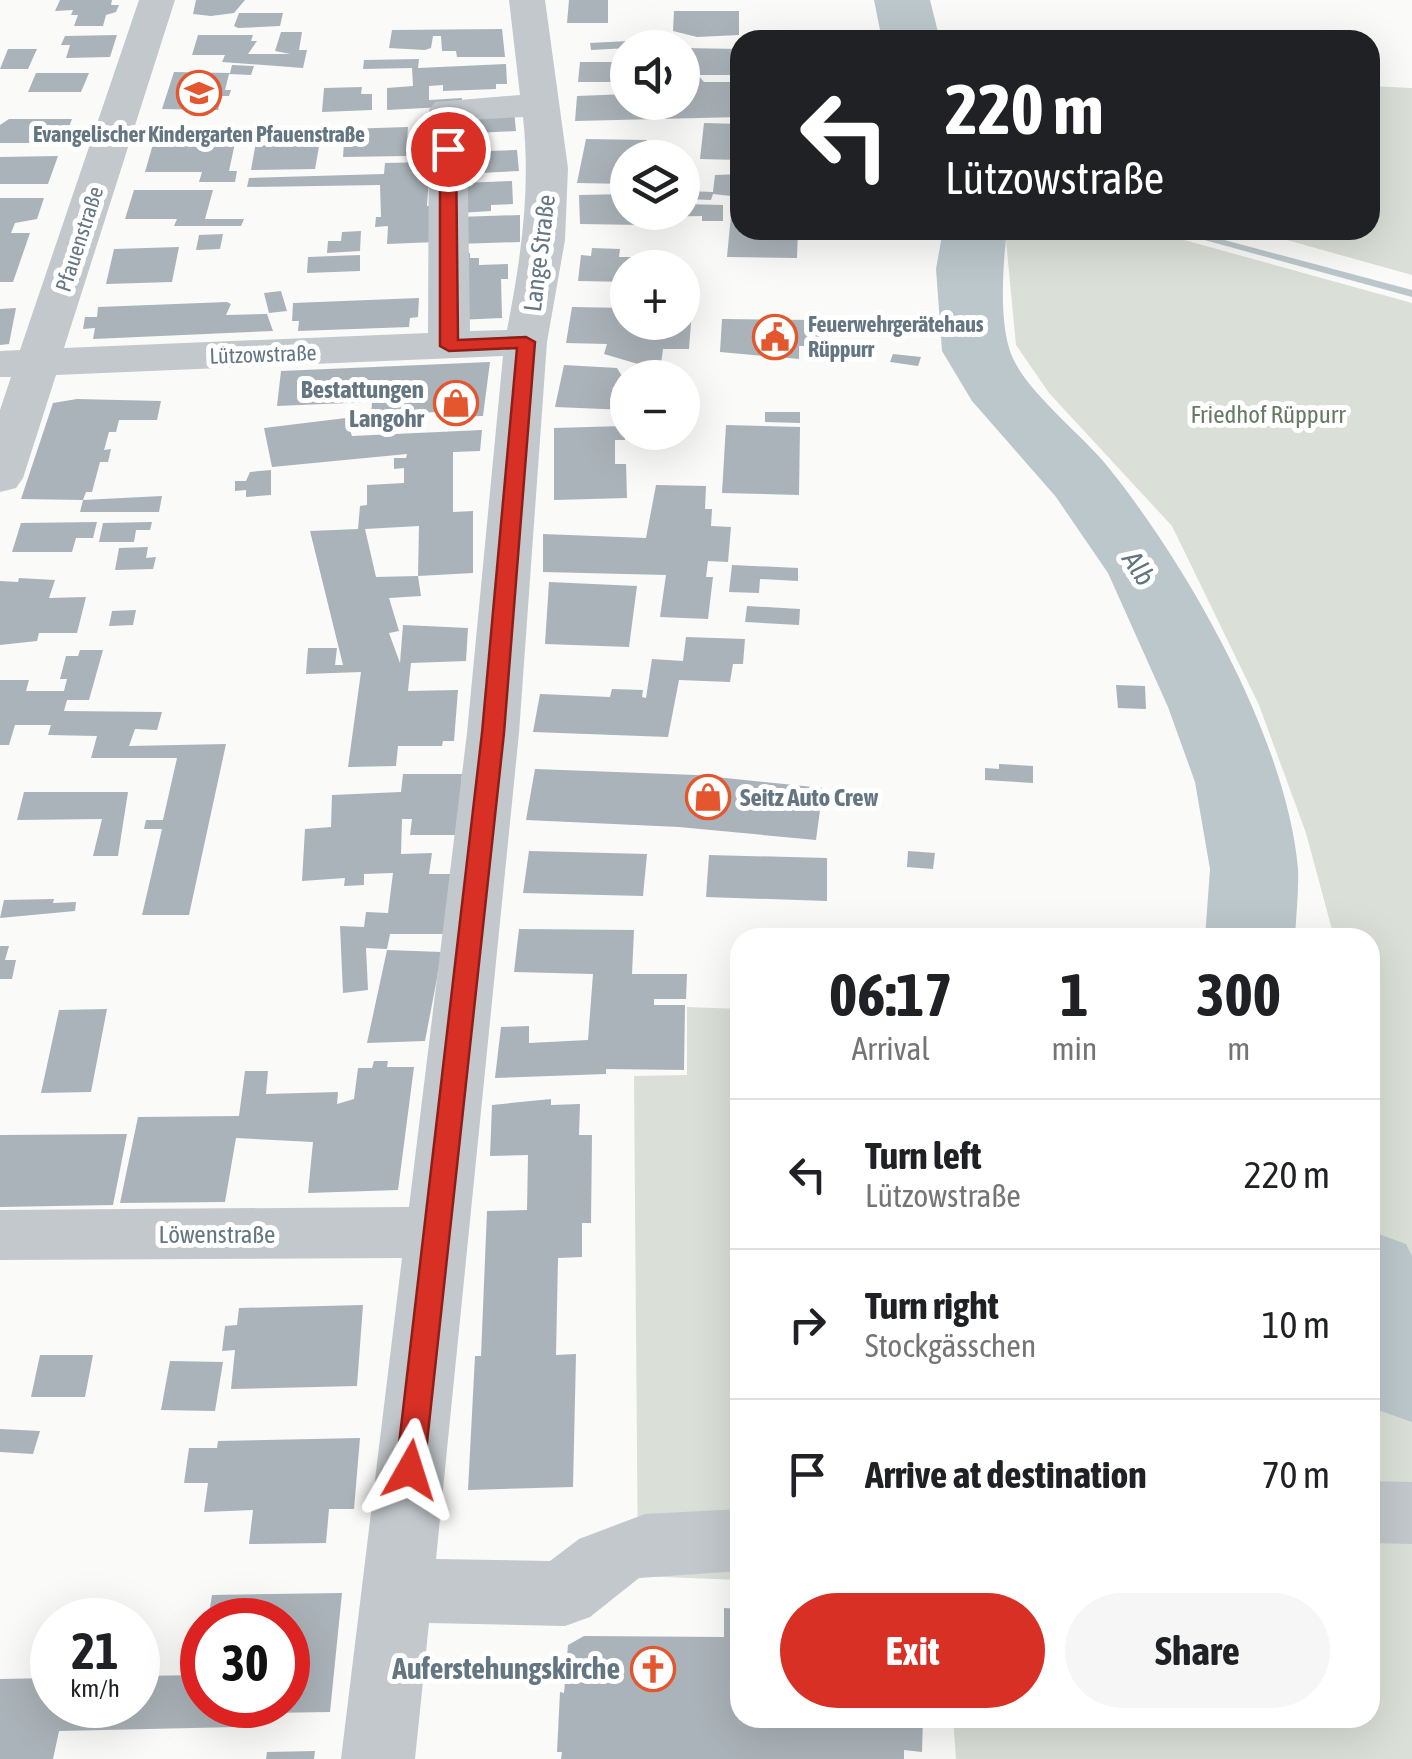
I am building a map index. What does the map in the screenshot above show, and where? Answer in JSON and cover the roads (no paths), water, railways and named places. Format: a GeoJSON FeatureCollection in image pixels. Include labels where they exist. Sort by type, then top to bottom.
{"type":"FeatureCollection","features":[{"type":"Feature","properties":{"kind":"street","name":"Pfauenstraße"},"geometry":{"type":"LineString","coordinates":[[0,478],[20,363],[157,0]]}},
{"type":"Feature","properties":{"kind":"street","name":"Lange Straße"},"geometry":{"type":"LineString","coordinates":[[378,1759],[493,733],[526,342],[546,240],[548,168],[527,0]]}},
{"type":"Feature","properties":{"kind":"street"},"geometry":{"type":"LineString","coordinates":[[449,346],[448,110],[541,105]]}},
{"type":"Feature","properties":{"kind":"street","name":"Lützowstraße"},"geometry":{"type":"LineString","coordinates":[[20,363],[526,342]]}},
{"type":"Feature","properties":{"kind":"street","name":"Löwenstraße"},"geometry":{"type":"LineString","coordinates":[[0,1236],[435,1232]]}},
{"type":"Feature","properties":{"kind":"street"},"geometry":{"type":"LineString","coordinates":[[398,1590],[565,1594],[588,1567],[653,1540],[730,1540]]}},
{"type":"Feature","properties":{"kind":"waterway","name":"Alb"},"geometry":{"type":"LineString","coordinates":[[902,0],[909,30]]}},
{"type":"Feature","properties":{"kind":"waterway","name":"Alb"},"geometry":{"type":"LineString","coordinates":[[973,240],[969,269],[976,351],[997,386],[1082,482],[1146,572],[1209,707],[1237,782],[1254,869],[1251,928]]}},
{"type":"Feature","properties":{"kind":"waterway"},"geometry":{"type":"LineString","coordinates":[[1211,240],[1412,294]]}},
{"type":"Feature","properties":{"kind":"waterway","name":"Alb"},"geometry":{"type":"LineString","coordinates":[[1380,1298],[1412,1377]]}},
{"type":"Feature","properties":{"kind":"place","name":"Evangelischer Kindergarten Pfauenstraße"},"geometry":{"type":"Point","coordinates":[199,93]}},
{"type":"Feature","properties":{"kind":"place","name":"Feuerwehrgerätehaus Rüppurr"},"geometry":{"type":"Point","coordinates":[775,337]}},
{"type":"Feature","properties":{"kind":"place","name":"Bestattungen Langohr"},"geometry":{"type":"Point","coordinates":[456,403]}},
{"type":"Feature","properties":{"kind":"place","name":"Seitz Auto Crew"},"geometry":{"type":"Point","coordinates":[708,797]}},
{"type":"Feature","properties":{"kind":"place","name":"Auferstehungskirche"},"geometry":{"type":"Point","coordinates":[653,1669]}},
{"type":"Feature","properties":{"kind":"park label","name":"Friedhof Rüppurr"},"geometry":{"type":"Point","coordinates":[1268,414]}}]}
